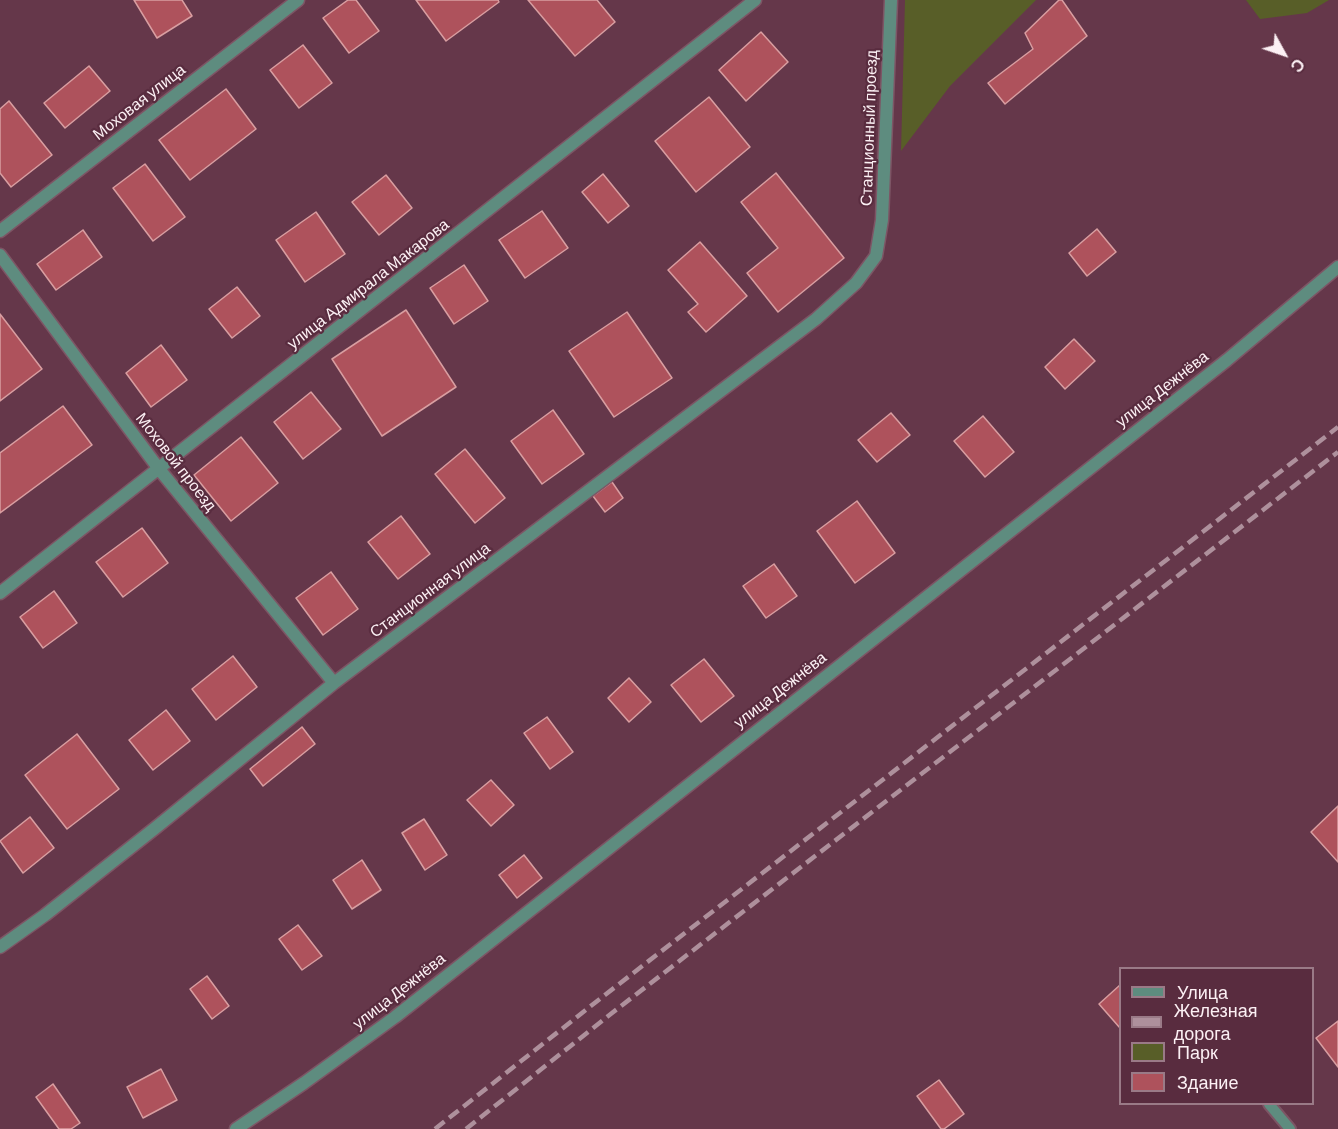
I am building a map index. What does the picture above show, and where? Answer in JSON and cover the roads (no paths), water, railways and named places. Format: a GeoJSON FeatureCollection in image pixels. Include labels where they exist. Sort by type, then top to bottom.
{"type":"FeatureCollection","features":[{"type":"Feature","properties":{"kind":"street","name":"Моховая улица"},"geometry":{"type":"LineString","coordinates":[[0,231],[298,0]]}},
{"type":"Feature","properties":{"kind":"street","name":"улица Адмирала Макарова"},"geometry":{"type":"LineString","coordinates":[[0,593],[755,0]]}},
{"type":"Feature","properties":{"kind":"street","name":"Станционный проезд"},"geometry":{"type":"LineString","coordinates":[[876,256],[882,220],[891,0]]}},
{"type":"Feature","properties":{"kind":"street","name":"Моховой проезд"},"geometry":{"type":"LineString","coordinates":[[0,255],[159,469],[334,683]]}},
{"type":"Feature","properties":{"kind":"street","name":"Станционная улица"},"geometry":{"type":"LineString","coordinates":[[0,947],[45,915],[154,829],[334,683],[816,319],[856,283],[876,256]]}},
{"type":"Feature","properties":{"kind":"street","name":"улица Дежнёва"},"geometry":{"type":"LineString","coordinates":[[236,1129],[395,1017],[1227,360],[1338,267]]}},
{"type":"Feature","properties":{"kind":"lane"},"geometry":{"type":"LineString","coordinates":[[1270,1105],[1290,1129]]}},
{"type":"Feature","properties":{"kind":"railway"},"geometry":{"type":"LineString","coordinates":[[435,1129],[1338,427]]}},
{"type":"Feature","properties":{"kind":"railway"},"geometry":{"type":"LineString","coordinates":[[466,1129],[612,1013],[1338,452]]}}]}
